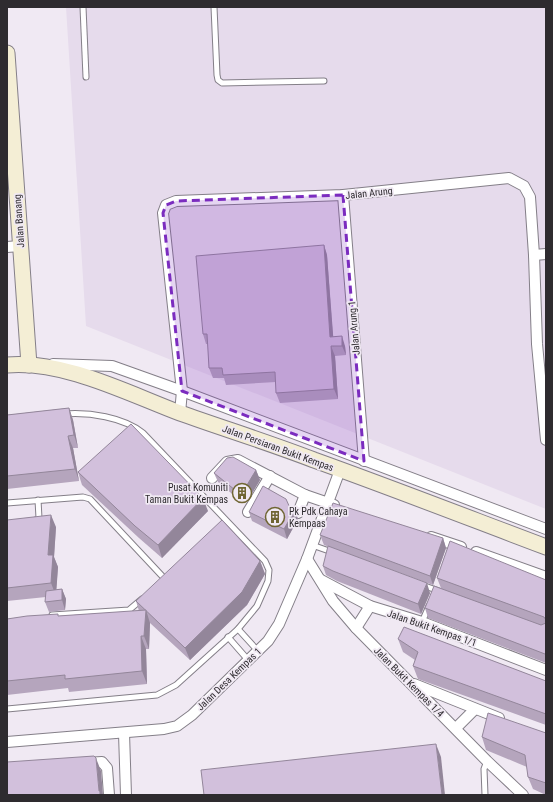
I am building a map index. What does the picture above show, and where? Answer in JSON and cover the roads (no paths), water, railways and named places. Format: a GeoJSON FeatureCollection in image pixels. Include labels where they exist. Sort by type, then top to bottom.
{"type":"FeatureCollection","features":[{"type":"Feature","properties":{"kind":"street","name":"Jalan Banang"},"geometry":{"type":"LineString","coordinates":[[7,53],[14,246],[29,365]]}},
{"type":"Feature","properties":{"kind":"street","name":"Jalan Arung"},"geometry":{"type":"LineString","coordinates":[[180,413],[182,391],[163,213],[166,205],[176,201],[343,195],[509,178],[524,186],[530,197],[542,343],[546,440]]}},
{"type":"Feature","properties":{"kind":"street","name":"Jalan Arung 1"},"geometry":{"type":"LineString","coordinates":[[343,195],[364,461]]}},
{"type":"Feature","properties":{"kind":"street"},"geometry":{"type":"LineString","coordinates":[[534,255],[546,254]]}},
{"type":"Feature","properties":{"kind":"street"},"geometry":{"type":"LineString","coordinates":[[29,365],[67,364],[112,366],[182,391],[546,529]]}},
{"type":"Feature","properties":{"kind":"street","name":"Jalan Persiaran Bukit Kempas"},"geometry":{"type":"LineString","coordinates":[[7,365],[29,365],[76,374],[546,547]]}},
{"type":"Feature","properties":{"kind":"street"},"geometry":{"type":"LineString","coordinates":[[212,478],[227,462],[238,460],[305,495],[342,508]]}},
{"type":"Feature","properties":{"kind":"street","name":"Jalan Desa Kempas 1"},"geometry":{"type":"LineString","coordinates":[[7,742],[164,729],[177,726],[192,715],[268,641],[280,624],[307,559],[340,470]]}},
{"type":"Feature","properties":{"kind":"street"},"geometry":{"type":"LineString","coordinates":[[248,512],[270,476]]}},
{"type":"Feature","properties":{"kind":"street"},"geometry":{"type":"LineString","coordinates":[[298,513],[305,495]]}},
{"type":"Feature","properties":{"kind":"street"},"geometry":{"type":"LineString","coordinates":[[423,534],[451,547],[546,577]]}},
{"type":"Feature","properties":{"kind":"street","name":"Jalan Bukit Kempas 1/4"},"geometry":{"type":"LineString","coordinates":[[307,559],[321,580],[324,590],[356,628],[487,761],[524,795]]}},
{"type":"Feature","properties":{"kind":"street","name":"Jalan Bukit Kempas 1/1"},"geometry":{"type":"LineString","coordinates":[[321,580],[370,606],[422,622],[546,670]]}},
{"type":"Feature","properties":{"kind":"street"},"geometry":{"type":"LineString","coordinates":[[356,628],[370,606]]}},
{"type":"Feature","properties":{"kind":"street"},"geometry":{"type":"LineString","coordinates":[[409,682],[510,722]]}},
{"type":"Feature","properties":{"kind":"street"},"geometry":{"type":"LineString","coordinates":[[456,728],[475,709]]}},
{"type":"Feature","properties":{"kind":"street"},"geometry":{"type":"LineString","coordinates":[[124,733],[126,795]]}},
{"type":"Feature","properties":{"kind":"street"},"geometry":{"type":"LineString","coordinates":[[78,764],[102,762],[107,768],[109,795]]}},
{"type":"Feature","properties":{"kind":"lane"},"geometry":{"type":"LineString","coordinates":[[83,7],[86,77]]}},
{"type":"Feature","properties":{"kind":"lane"},"geometry":{"type":"LineString","coordinates":[[214,7],[217,75],[218,80],[222,83],[324,81]]}},
{"type":"Feature","properties":{"kind":"lane"},"geometry":{"type":"LineString","coordinates":[[7,709],[157,695],[176,685],[238,629],[260,600],[268,581],[269,570],[265,561],[135,426],[97,415],[76,413],[60,414]]}},
{"type":"Feature","properties":{"kind":"lane"},"geometry":{"type":"LineString","coordinates":[[7,503],[82,497],[90,498],[164,578]]}},
{"type":"Feature","properties":{"kind":"lane"},"geometry":{"type":"LineString","coordinates":[[30,521],[37,520],[39,518],[38,500]]}},
{"type":"Feature","properties":{"kind":"lane"},"geometry":{"type":"LineString","coordinates":[[221,525],[226,520]]}},
{"type":"Feature","properties":{"kind":"lane"},"geometry":{"type":"LineString","coordinates":[[312,545],[341,556]]}},
{"type":"Feature","properties":{"kind":"lane"},"geometry":{"type":"LineString","coordinates":[[158,583],[169,573]]}},
{"type":"Feature","properties":{"kind":"lane"},"geometry":{"type":"LineString","coordinates":[[414,582],[443,593]]}},
{"type":"Feature","properties":{"kind":"lane"},"geometry":{"type":"LineString","coordinates":[[433,596],[438,583]]}},
{"type":"Feature","properties":{"kind":"lane"},"geometry":{"type":"LineString","coordinates":[[45,616],[129,610],[148,593]]}},
{"type":"Feature","properties":{"kind":"lane"},"geometry":{"type":"LineString","coordinates":[[422,622],[430,603]]}},
{"type":"Feature","properties":{"kind":"lane"},"geometry":{"type":"LineString","coordinates":[[238,629],[258,651]]}},
{"type":"Feature","properties":{"kind":"lane"},"geometry":{"type":"LineString","coordinates":[[228,637],[249,660]]}},
{"type":"Feature","properties":{"kind":"lane"},"geometry":{"type":"LineString","coordinates":[[485,795],[484,769],[487,761]]}},
{"type":"Feature","properties":{"kind":"place","name":"Pusat Komuniti Taman Bukit Kempas"},"geometry":{"type":"Point","coordinates":[242,493]}},
{"type":"Feature","properties":{"kind":"place","name":"Pk Pdk Cahaya Kempaas"},"geometry":{"type":"Point","coordinates":[275,517]}}]}
